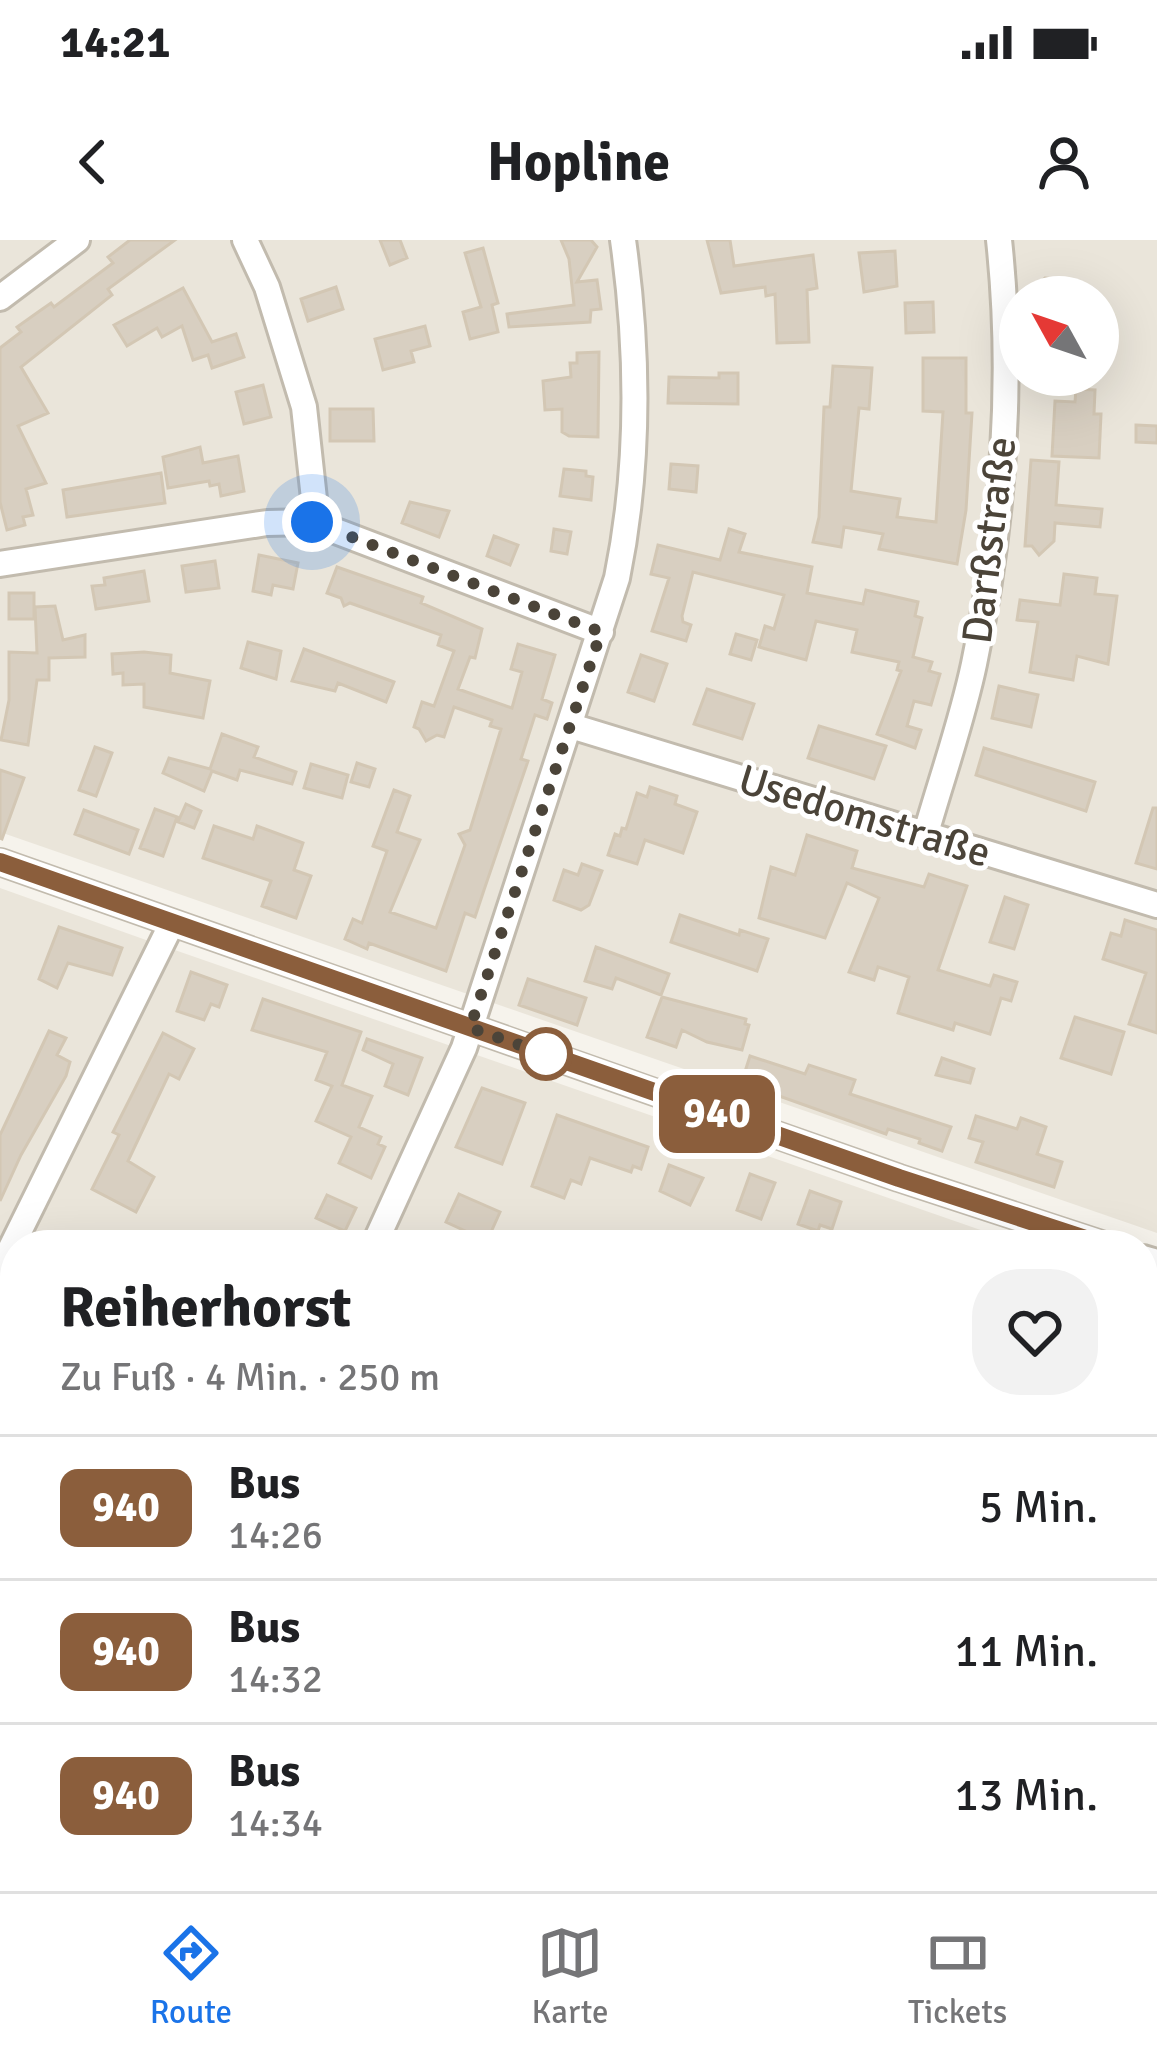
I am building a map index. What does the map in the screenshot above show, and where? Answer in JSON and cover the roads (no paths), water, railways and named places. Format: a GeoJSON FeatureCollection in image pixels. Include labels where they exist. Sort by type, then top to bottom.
{"type":"FeatureCollection","features":[{"type":"Feature","properties":{"kind":"street"},"geometry":{"type":"LineString","coordinates":[[0,298],[77,240]]}},
{"type":"Feature","properties":{"kind":"street"},"geometry":{"type":"LineString","coordinates":[[245,240],[267,287],[304,407],[316,508],[312,522]]}},
{"type":"Feature","properties":{"kind":"street"},"geometry":{"type":"LineString","coordinates":[[381,1230],[470,1028],[572,726],[625,539],[635,433],[633,309],[622,240]]}},
{"type":"Feature","properties":{"kind":"street","name":"Darßstraße"},"geometry":{"type":"LineString","coordinates":[[926,833],[974,667],[990,570],[1004,392],[999,240]]}},
{"type":"Feature","properties":{"kind":"street"},"geometry":{"type":"LineString","coordinates":[[0,564],[267,523],[312,522],[601,632]]}},
{"type":"Feature","properties":{"kind":"street","name":"Usedomstraße"},"geometry":{"type":"LineString","coordinates":[[572,726],[1157,905]]}},
{"type":"Feature","properties":{"kind":"street"},"geometry":{"type":"LineString","coordinates":[[0,862],[1060,1230]]}},
{"type":"Feature","properties":{"kind":"street"},"geometry":{"type":"LineString","coordinates":[[20,1230],[172,923]]}}]}
